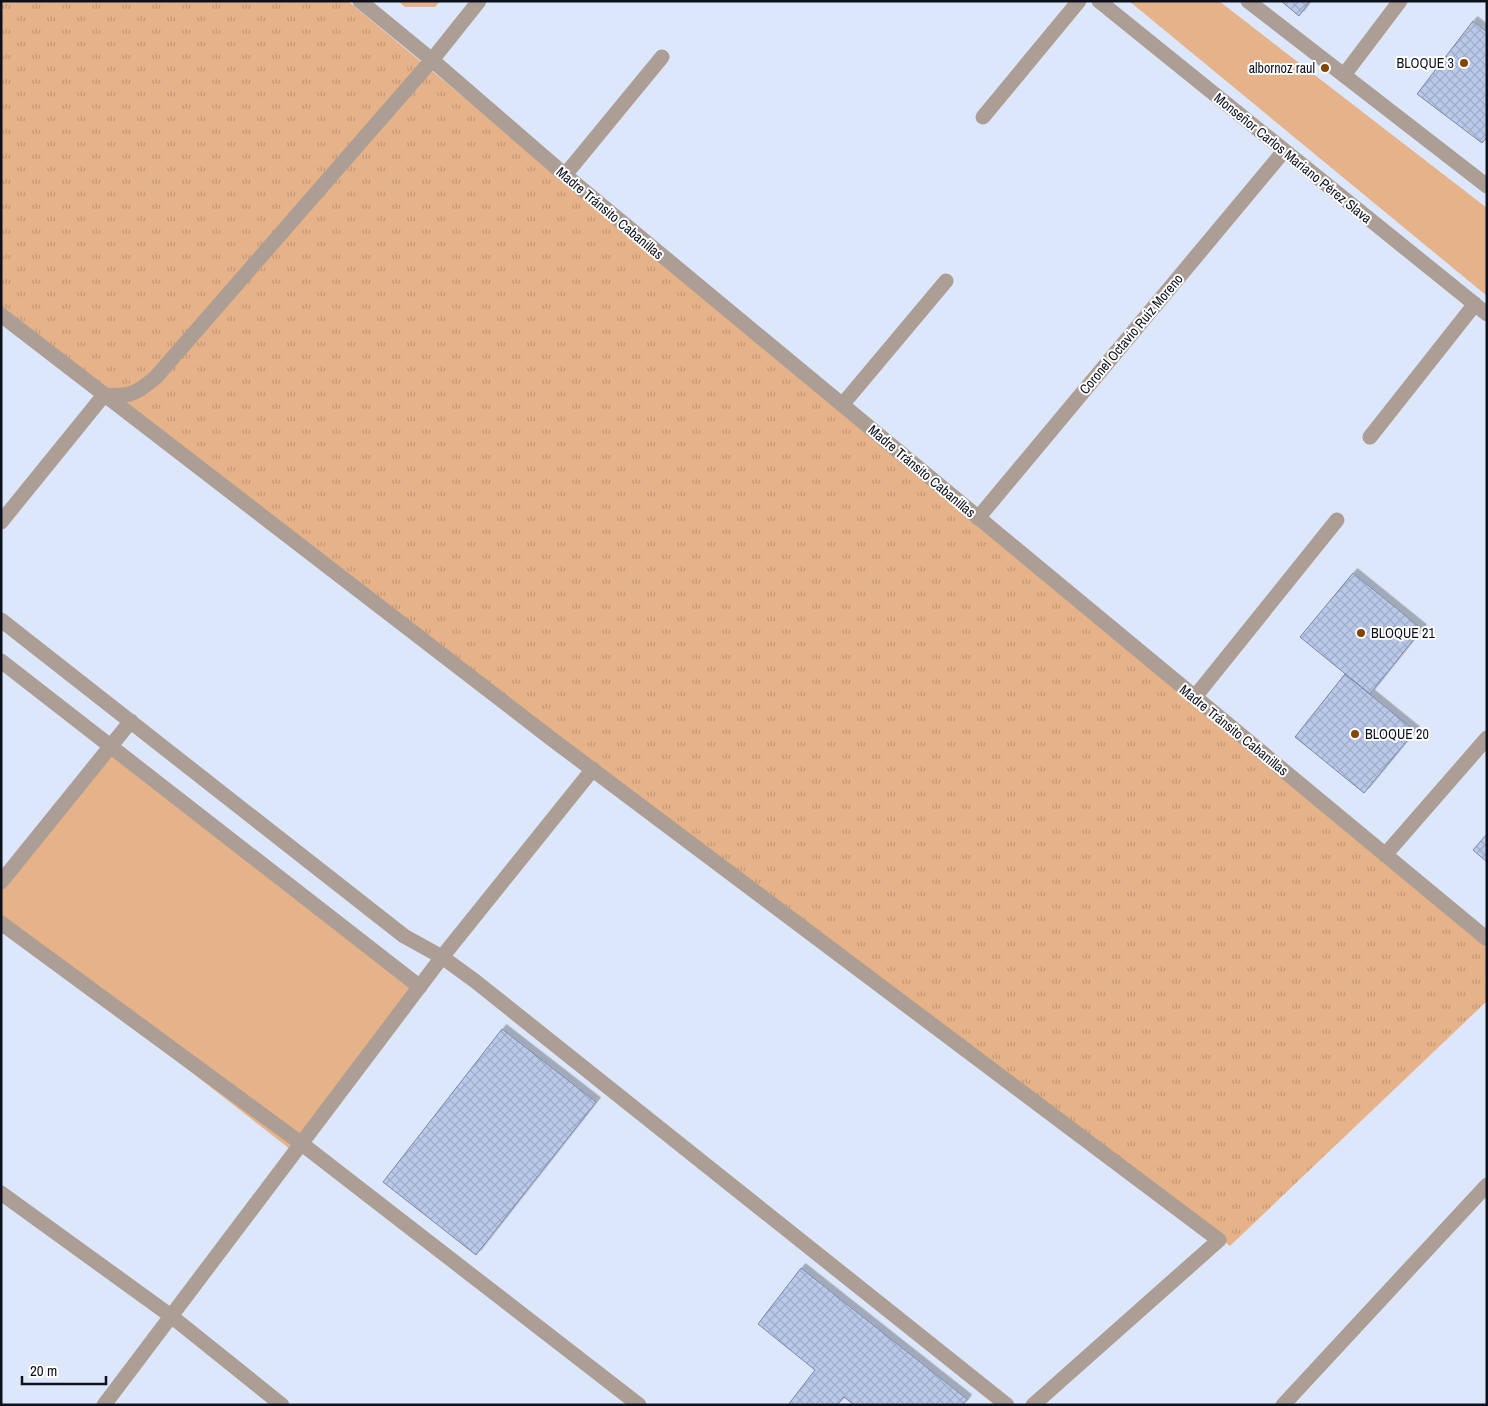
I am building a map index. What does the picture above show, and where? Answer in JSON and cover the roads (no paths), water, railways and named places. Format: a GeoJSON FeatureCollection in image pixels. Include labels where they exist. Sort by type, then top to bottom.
{"type":"FeatureCollection","features":[{"type":"Feature","properties":{"kind":"street","name":"Madre Tránsito Cabanillas"},"geometry":{"type":"LineString","coordinates":[[360,1],[432,60],[565,175],[1487,939]]}},
{"type":"Feature","properties":{"kind":"street"},"geometry":{"type":"LineString","coordinates":[[104,395],[125,397],[138,392],[156,377],[432,60],[479,1]]}},
{"type":"Feature","properties":{"kind":"street"},"geometry":{"type":"LineString","coordinates":[[983,116],[1079,1]]}},
{"type":"Feature","properties":{"kind":"street","name":"Monseñor Carlos Mariano Pérez Slava"},"geometry":{"type":"LineString","coordinates":[[1099,1],[1481,309]]}},
{"type":"Feature","properties":{"kind":"street"},"geometry":{"type":"LineString","coordinates":[[1248,1],[1487,186]]}},
{"type":"Feature","properties":{"kind":"street"},"geometry":{"type":"LineString","coordinates":[[1344,75],[1400,1]]}},
{"type":"Feature","properties":{"kind":"street"},"geometry":{"type":"LineString","coordinates":[[565,175],[662,57]]}},
{"type":"Feature","properties":{"kind":"street","name":"Coronel Octavio Ruiz Moreno"},"geometry":{"type":"LineString","coordinates":[[978,518],[1284,151]]}},
{"type":"Feature","properties":{"kind":"street"},"geometry":{"type":"LineString","coordinates":[[842,405],[946,281]]}},
{"type":"Feature","properties":{"kind":"street"},"geometry":{"type":"LineString","coordinates":[[1370,438],[1481,309]]}},
{"type":"Feature","properties":{"kind":"street"},"geometry":{"type":"LineString","coordinates":[[1,315],[593,769],[1219,1240],[1033,1405]]}},
{"type":"Feature","properties":{"kind":"street"},"geometry":{"type":"LineString","coordinates":[[1,522],[104,395]]}},
{"type":"Feature","properties":{"kind":"street"},"geometry":{"type":"LineString","coordinates":[[1194,698],[1337,520]]}},
{"type":"Feature","properties":{"kind":"street"},"geometry":{"type":"LineString","coordinates":[[1,620],[404,936],[442,957],[475,981],[1007,1405]]}},
{"type":"Feature","properties":{"kind":"street"},"geometry":{"type":"LineString","coordinates":[[1,660],[420,987]]}},
{"type":"Feature","properties":{"kind":"street"},"geometry":{"type":"LineString","coordinates":[[1,882],[131,721]]}},
{"type":"Feature","properties":{"kind":"street"},"geometry":{"type":"LineString","coordinates":[[1385,855],[1487,738]]}},
{"type":"Feature","properties":{"kind":"street"},"geometry":{"type":"LineString","coordinates":[[104,1405],[442,957],[593,769]]}},
{"type":"Feature","properties":{"kind":"street"},"geometry":{"type":"LineString","coordinates":[[1,923],[302,1144],[639,1405]]}},
{"type":"Feature","properties":{"kind":"street"},"geometry":{"type":"LineString","coordinates":[[1283,1405],[1487,1185]]}},
{"type":"Feature","properties":{"kind":"street"},"geometry":{"type":"LineString","coordinates":[[1,1193],[171,1316],[282,1405]]}},
{"type":"Feature","properties":{"kind":"place","name":"BLOQUE 3"},"geometry":{"type":"Point","coordinates":[1464,63]}},
{"type":"Feature","properties":{"kind":"place","name":"albornoz raul"},"geometry":{"type":"Point","coordinates":[1325,68]}},
{"type":"Feature","properties":{"kind":"place","name":"BLOQUE 21"},"geometry":{"type":"Point","coordinates":[1361,633]}},
{"type":"Feature","properties":{"kind":"place","name":"BLOQUE 20"},"geometry":{"type":"Point","coordinates":[1355,734]}}]}
